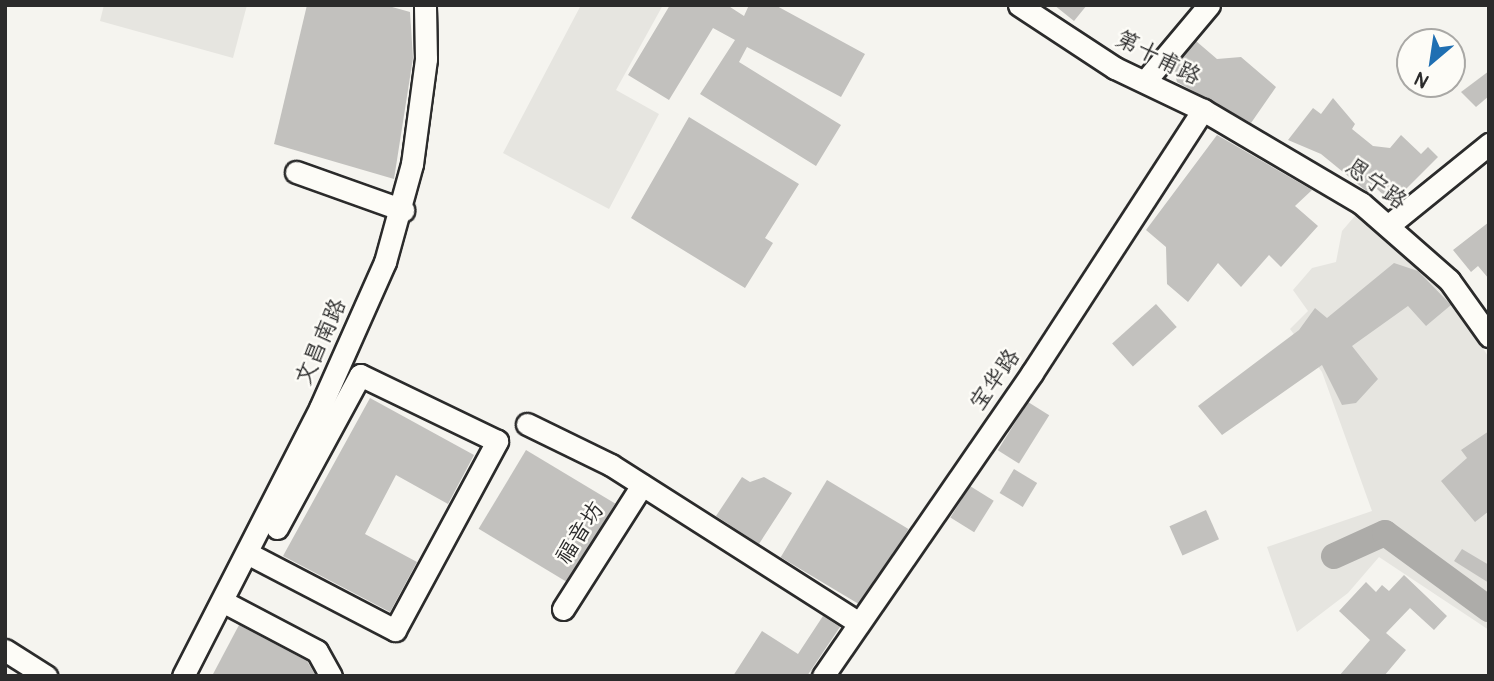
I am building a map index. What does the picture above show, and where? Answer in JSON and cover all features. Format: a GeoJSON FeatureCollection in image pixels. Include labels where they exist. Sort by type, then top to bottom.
{"type":"FeatureCollection","features":[{"type":"Feature","properties":{"kind":"street","name":"文昌南路"},"geometry":{"type":"LineString","coordinates":[[183,676],[343,360],[403,210],[424,86],[425,5]]}},
{"type":"Feature","properties":{"kind":"street","name":"第十甫路"},"geometry":{"type":"LineString","coordinates":[[1019,5],[1115,68],[1146,80],[1203,110]]}},
{"type":"Feature","properties":{"kind":"street"},"geometry":{"type":"LineString","coordinates":[[1146,80],[1209,5]]}},
{"type":"Feature","properties":{"kind":"street","name":"恩宁路"},"geometry":{"type":"LineString","coordinates":[[1203,110],[1390,225],[1449,280],[1489,335]]}},
{"type":"Feature","properties":{"kind":"street","name":"宝华路"},"geometry":{"type":"LineString","coordinates":[[824,676],[857,622],[1032,373],[1203,110]]}},
{"type":"Feature","properties":{"kind":"street"},"geometry":{"type":"LineString","coordinates":[[1390,225],[1489,144]]}},
{"type":"Feature","properties":{"kind":"street"},"geometry":{"type":"LineString","coordinates":[[296,172],[403,210]]}},
{"type":"Feature","properties":{"kind":"street"},"geometry":{"type":"LineString","coordinates":[[247,553],[395,629],[499,446],[343,360]]}},
{"type":"Feature","properties":{"kind":"street"},"geometry":{"type":"LineString","coordinates":[[276,528],[366,373]]}},
{"type":"Feature","properties":{"kind":"street"},"geometry":{"type":"LineString","coordinates":[[527,424],[642,485],[857,622]]}},
{"type":"Feature","properties":{"kind":"street","name":"福音坊"},"geometry":{"type":"LineString","coordinates":[[562,609],[642,485]]}},
{"type":"Feature","properties":{"kind":"street"},"geometry":{"type":"LineString","coordinates":[[222,601],[317,651],[331,676]]}},
{"type":"Feature","properties":{"kind":"street"},"geometry":{"type":"LineString","coordinates":[[5,650],[46,676]]}},
{"type":"Feature","properties":{"kind":"shaded area"},"geometry":{"type":"Polygon","coordinates":[[[104,5],[247,5],[233,58],[100,21],[104,5]]]}},
{"type":"Feature","properties":{"kind":"shaded area"},"geometry":{"type":"Polygon","coordinates":[[[581,5],[663,5],[616,90],[659,114],[609,209],[503,153],[581,5]]]}},
{"type":"Feature","properties":{"kind":"shaded area"},"geometry":{"type":"Polygon","coordinates":[[[1360,210],[1454,300],[1489,358],[1489,630],[1379,557],[1348,593],[1297,632],[1267,547],[1372,511],[1322,372],[1290,329],[1308,311],[1293,290],[1312,268],[1336,262],[1342,231],[1360,210]]]}},
{"type":"Feature","properties":{"kind":"building"},"geometry":{"type":"Polygon","coordinates":[[[307,5],[385,5],[410,12],[413,58],[394,179],[274,144],[307,5]]]}},
{"type":"Feature","properties":{"kind":"building"},"geometry":{"type":"Polygon","coordinates":[[[670,5],[727,5],[744,16],[749,5],[775,5],[865,54],[841,97],[747,47],[739,62],[841,125],[816,166],[700,94],[735,40],[713,28],[669,100],[628,75],[670,5]]]}},
{"type":"Feature","properties":{"kind":"building"},"geometry":{"type":"Polygon","coordinates":[[[1054,5],[1087,5],[1074,21],[1054,5]]]}},
{"type":"Feature","properties":{"kind":"building"},"geometry":{"type":"Polygon","coordinates":[[[1196,41],[1217,59],[1241,57],[1276,87],[1251,123],[1177,82],[1173,68],[1196,41]]]}},
{"type":"Feature","properties":{"kind":"building"},"geometry":{"type":"Polygon","coordinates":[[[1489,71],[1489,96],[1476,107],[1466,97],[1466,88],[1489,71]]]}},
{"type":"Feature","properties":{"kind":"building"},"geometry":{"type":"Polygon","coordinates":[[[1333,98],[1355,124],[1352,129],[1373,146],[1390,148],[1401,135],[1421,154],[1428,147],[1438,157],[1392,203],[1376,188],[1370,194],[1321,154],[1288,140],[1313,108],[1321,114],[1333,98]]]}},
{"type":"Feature","properties":{"kind":"building"},"geometry":{"type":"Polygon","coordinates":[[[689,117],[799,184],[765,238],[773,243],[745,288],[631,218],[689,117]]]}},
{"type":"Feature","properties":{"kind":"building"},"geometry":{"type":"Polygon","coordinates":[[[1217,135],[1312,190],[1295,206],[1318,226],[1281,267],[1269,255],[1241,287],[1218,263],[1188,302],[1167,284],[1166,247],[1146,230],[1217,135]]]}},
{"type":"Feature","properties":{"kind":"building"},"geometry":{"type":"Polygon","coordinates":[[[1489,222],[1489,279],[1478,266],[1471,272],[1453,250],[1489,222]]]}},
{"type":"Feature","properties":{"kind":"building"},"geometry":{"type":"Polygon","coordinates":[[[1394,263],[1418,271],[1451,305],[1426,326],[1408,306],[1352,346],[1378,379],[1356,403],[1342,405],[1322,365],[1222,435],[1198,406],[1299,330],[1315,308],[1327,318],[1394,263]]]}},
{"type":"Feature","properties":{"kind":"building"},"geometry":{"type":"Polygon","coordinates":[[[1156,304],[1177,327],[1133,367],[1112,343],[1156,304]]]}},
{"type":"Feature","properties":{"kind":"building"},"geometry":{"type":"Polygon","coordinates":[[[370,398],[474,455],[448,504],[396,475],[365,534],[417,562],[390,612],[283,556],[370,398]]]}},
{"type":"Feature","properties":{"kind":"building"},"geometry":{"type":"Polygon","coordinates":[[[1028,402],[1049,415],[1019,464],[998,450],[1028,402]]]}},
{"type":"Feature","properties":{"kind":"building"},"geometry":{"type":"Polygon","coordinates":[[[1489,431],[1489,511],[1475,522],[1441,481],[1467,458],[1461,450],[1489,431]]]}},
{"type":"Feature","properties":{"kind":"building"},"geometry":{"type":"Polygon","coordinates":[[[526,450],[615,504],[568,582],[479,529],[526,450]]]}},
{"type":"Feature","properties":{"kind":"building"},"geometry":{"type":"Polygon","coordinates":[[[1014,469],[1037,483],[1023,507],[1000,493],[1014,469]]]}},
{"type":"Feature","properties":{"kind":"building"},"geometry":{"type":"Polygon","coordinates":[[[742,477],[750,482],[764,477],[792,493],[759,544],[716,516],[742,477]]]}},
{"type":"Feature","properties":{"kind":"building"},"geometry":{"type":"Polygon","coordinates":[[[827,480],[908,529],[862,606],[781,557],[827,480]]]}},
{"type":"Feature","properties":{"kind":"building"},"geometry":{"type":"Polygon","coordinates":[[[970,486],[994,501],[974,532],[950,517],[970,486]]]}},
{"type":"Feature","properties":{"kind":"building"},"geometry":{"type":"Polygon","coordinates":[[[1206,510],[1219,539],[1182,556],[1169,526],[1206,510]]]}},
{"type":"Feature","properties":{"kind":"building"},"geometry":{"type":"Polygon","coordinates":[[[1462,549],[1489,565],[1489,583],[1454,561],[1462,549]]]}},
{"type":"Feature","properties":{"kind":"building"},"geometry":{"type":"Polygon","coordinates":[[[1404,575],[1447,616],[1434,630],[1410,608],[1386,633],[1406,650],[1384,676],[1339,676],[1370,640],[1339,611],[1366,582],[1376,592],[1382,585],[1389,591],[1404,575]]]}},
{"type":"Feature","properties":{"kind":"building"},"geometry":{"type":"Polygon","coordinates":[[[823,616],[840,627],[807,676],[733,676],[762,631],[798,654],[823,616]]]}},
{"type":"Feature","properties":{"kind":"building"},"geometry":{"type":"Polygon","coordinates":[[[239,625],[307,661],[316,676],[212,676],[239,625]]]}},
{"type":"Feature","properties":{"kind":"waterway"},"geometry":{"type":"LineString","coordinates":[[1334,556],[1385,533],[1489,609]]}}]}
